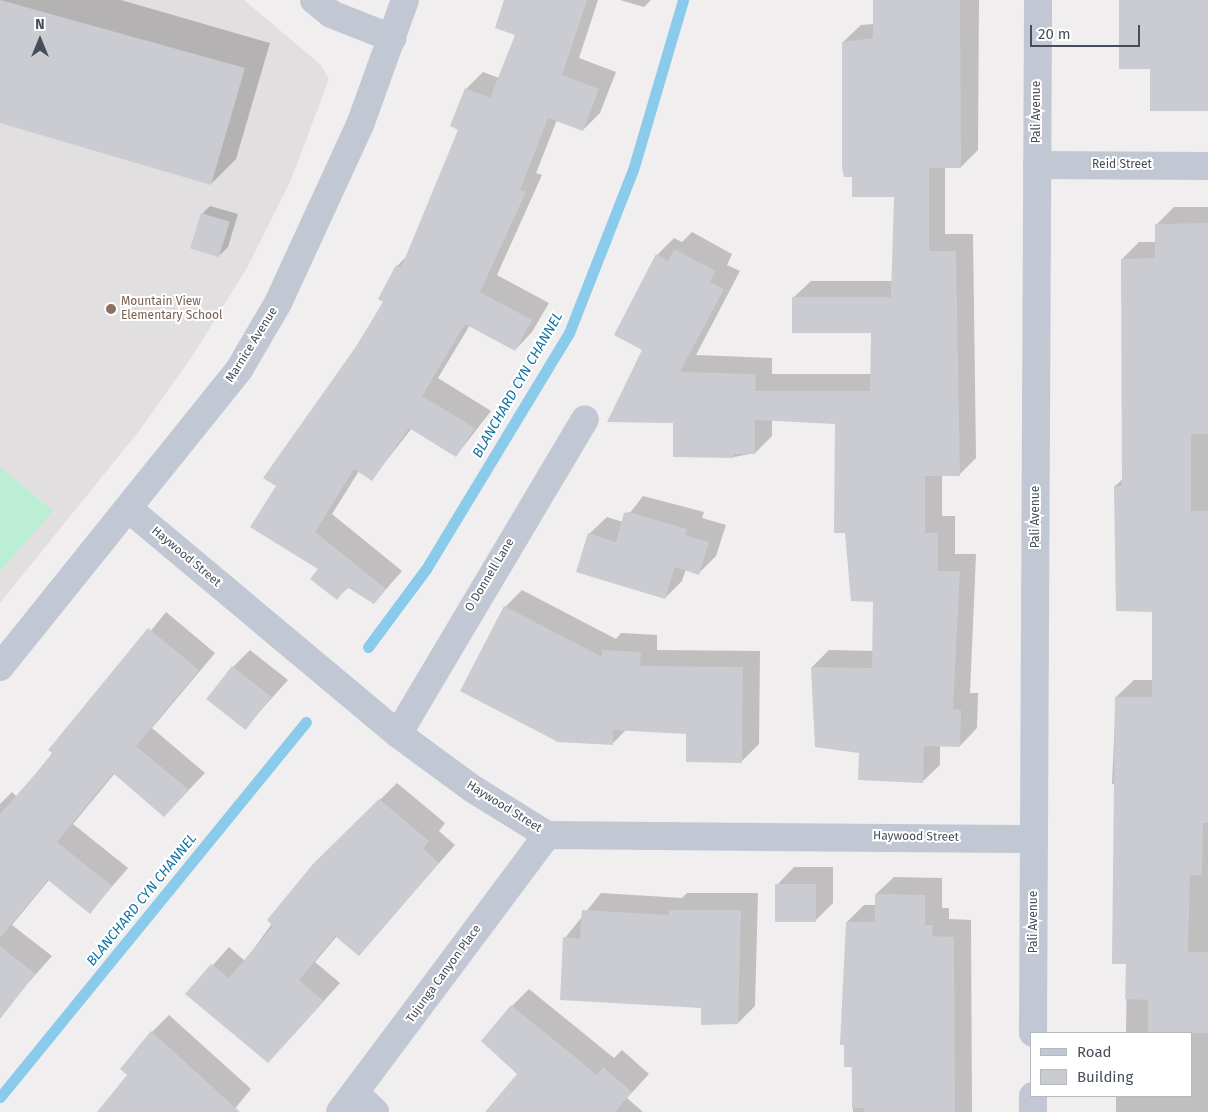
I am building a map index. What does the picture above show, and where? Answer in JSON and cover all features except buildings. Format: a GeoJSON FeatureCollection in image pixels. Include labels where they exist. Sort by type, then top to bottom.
{"type":"FeatureCollection","features":[{"type":"Feature","properties":{"kind":"street"},"geometry":{"type":"LineString","coordinates":[[314,0],[331,14],[392,38]]}},
{"type":"Feature","properties":{"kind":"street","name":"Marnice Avenue"},"geometry":{"type":"LineString","coordinates":[[0,667],[130,510],[240,368],[278,304],[360,125],[405,0]]}},
{"type":"Feature","properties":{"kind":"street","name":"Pali Avenue"},"geometry":{"type":"LineString","coordinates":[[1033,1032],[1038,0]]}},
{"type":"Feature","properties":{"kind":"street","name":"Reid Street"},"geometry":{"type":"LineString","coordinates":[[1037,165],[1208,166]]}},
{"type":"Feature","properties":{"kind":"street","name":"O Donnell Lane"},"geometry":{"type":"LineString","coordinates":[[398,734],[585,419]]}},
{"type":"Feature","properties":{"kind":"street","name":"Haywood Street"},"geometry":{"type":"LineString","coordinates":[[130,510],[398,734],[473,789],[546,834],[1034,839]]}},
{"type":"Feature","properties":{"kind":"street","name":"Tujunga Canyon Place"},"geometry":{"type":"LineString","coordinates":[[357,1106],[546,834]]}},
{"type":"Feature","properties":{"kind":"street"},"geometry":{"type":"LineString","coordinates":[[1033,1097],[1033,1112]]}},
{"type":"Feature","properties":{"kind":"shaded area","name":"Mountain View Elementary School"},"geometry":{"type":"Polygon","coordinates":[[[0,0],[244,0],[320,64],[329,79],[291,180],[248,266],[195,352],[139,431],[0,603],[0,0]]]}},
{"type":"Feature","properties":{"kind":"green space"},"geometry":{"type":"Polygon","coordinates":[[[0,467],[53,511],[0,571],[0,467]]]}},
{"type":"Feature","properties":{"kind":"waterway","name":"BLANCHARD CYN CHANNEL"},"geometry":{"type":"LineString","coordinates":[[368,647],[426,569],[569,333],[633,170],[683,0]]}},
{"type":"Feature","properties":{"kind":"waterway","name":"BLANCHARD CYN CHANNEL"},"geometry":{"type":"LineString","coordinates":[[0,1097],[306,722]]}},
{"type":"Feature","properties":{"kind":"place","name":"Mountain View Elementary School"},"geometry":{"type":"Point","coordinates":[111,309]}}]}
